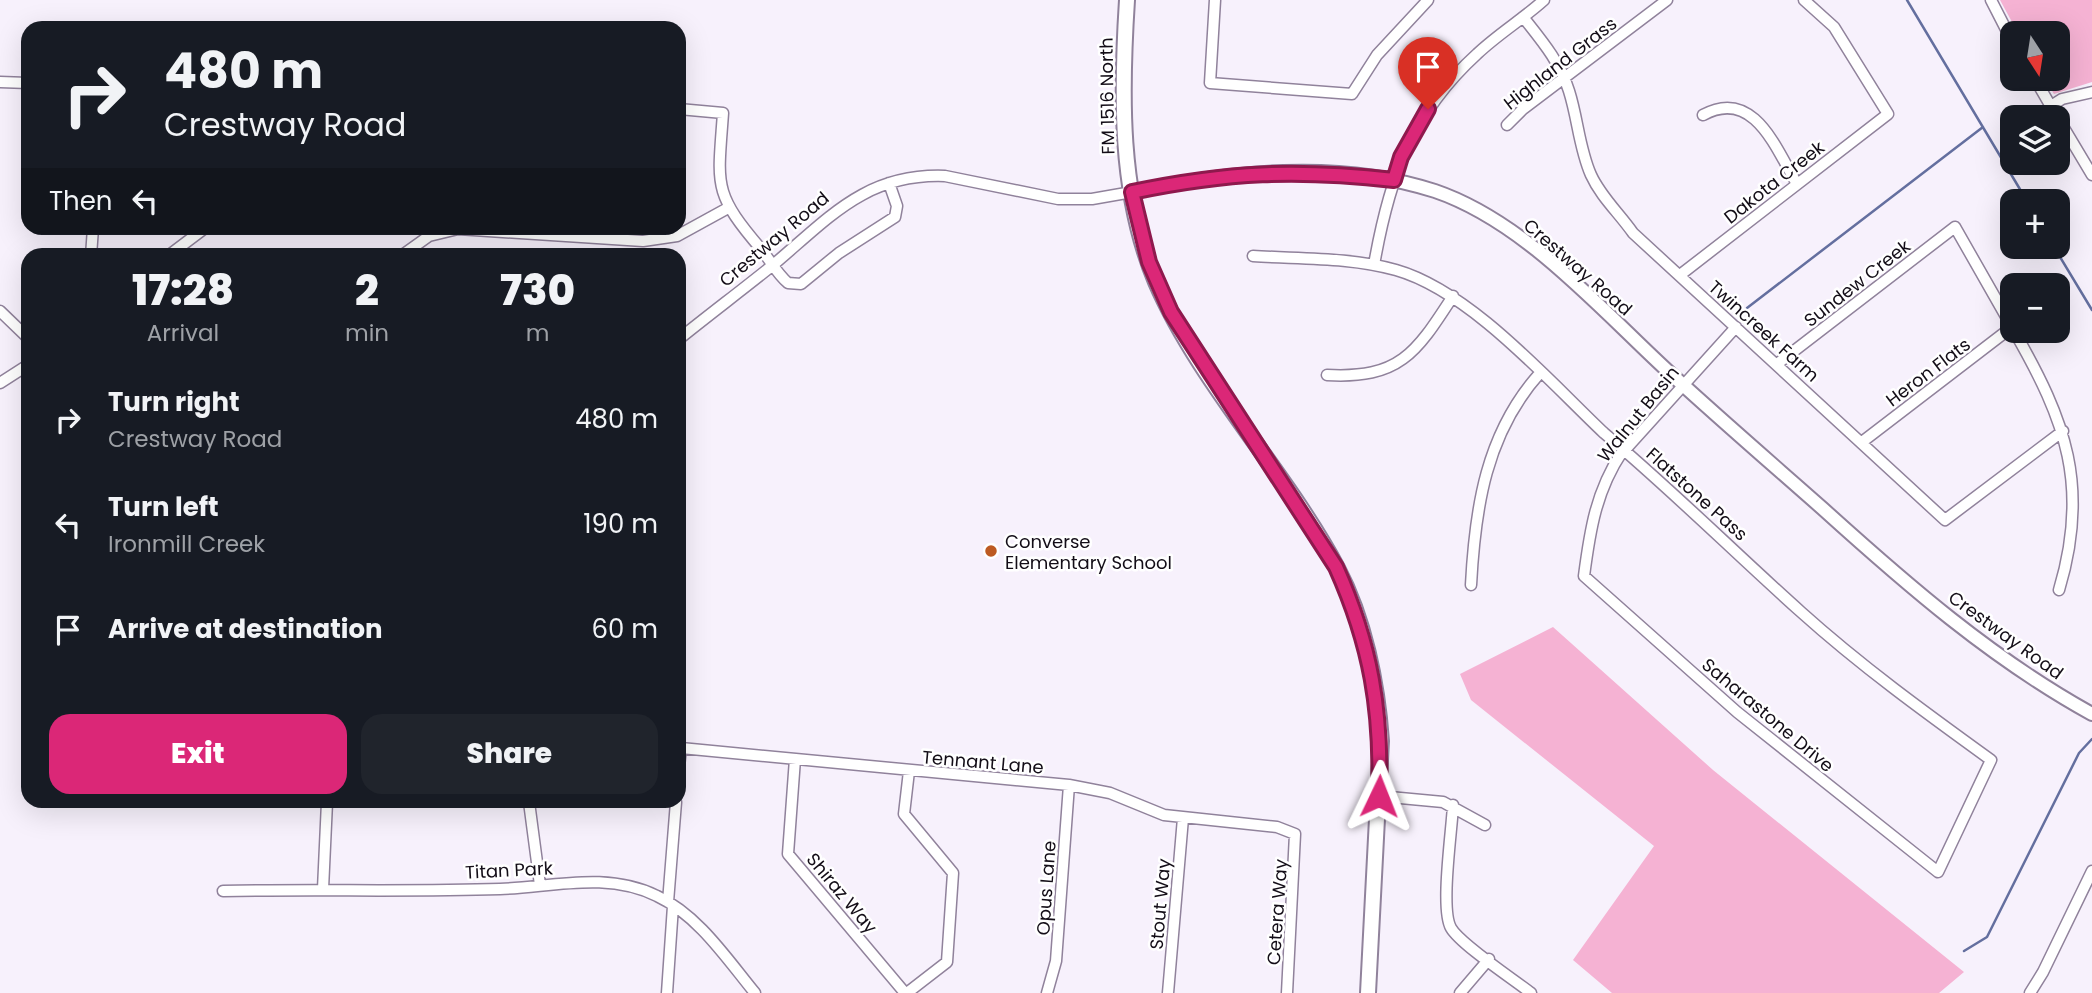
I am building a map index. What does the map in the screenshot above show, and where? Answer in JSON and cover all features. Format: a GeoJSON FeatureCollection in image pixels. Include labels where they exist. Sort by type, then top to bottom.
{"type":"FeatureCollection","features":[{"type":"Feature","properties":{"kind":"main road","name":"FM 1516 North"},"geometry":{"type":"LineString","coordinates":[[1127,0],[1124,123],[1132,192],[1149,262],[1171,312],[1336,567],[1359,621],[1379,715],[1379,796],[1368,993]]}},
{"type":"Feature","properties":{"kind":"street"},"geometry":{"type":"LineString","coordinates":[[1215,0],[1210,83],[1352,94],[1377,55],[1426,0]]}},
{"type":"Feature","properties":{"kind":"street"},"geometry":{"type":"LineString","coordinates":[[1374,265],[1384,209],[1408,144],[1443,88],[1478,52],[1544,0]]}},
{"type":"Feature","properties":{"kind":"street","name":"Highland Grass"},"geometry":{"type":"LineString","coordinates":[[1507,125],[1564,77],[1667,0]]}},
{"type":"Feature","properties":{"kind":"street","name":"Dakota Creek"},"geometry":{"type":"LineString","coordinates":[[1680,275],[1888,114],[1834,27],[1804,0]]}},
{"type":"Feature","properties":{"kind":"street"},"geometry":{"type":"LineString","coordinates":[[1990,0],[2001,21]]}},
{"type":"Feature","properties":{"kind":"street","name":"Twincreek Farm"},"geometry":{"type":"LineString","coordinates":[[1523,17],[1555,57],[1564,77],[1578,141],[1598,189],[1633,233],[1945,520],[2063,431]]}},
{"type":"Feature","properties":{"kind":"street"},"geometry":{"type":"LineString","coordinates":[[0,82],[21,83]]}},
{"type":"Feature","properties":{"kind":"street"},"geometry":{"type":"LineString","coordinates":[[2053,105],[2062,99],[2092,92]]}},
{"type":"Feature","properties":{"kind":"street"},"geometry":{"type":"LineString","coordinates":[[1703,115],[1712,110],[1730,107],[1755,117],[1797,184]]}},
{"type":"Feature","properties":{"kind":"street"},"geometry":{"type":"LineString","coordinates":[[686,110],[723,113],[719,174],[728,208],[788,283],[801,284],[839,253],[895,217],[897,206],[889,183]]}},
{"type":"Feature","properties":{"kind":"street"},"geometry":{"type":"LineString","coordinates":[[2070,138],[2092,175]]}},
{"type":"Feature","properties":{"kind":"street","name":"Crestway Road"},"geometry":{"type":"LineString","coordinates":[[686,333],[774,264],[843,204],[889,183],[945,176],[1046,198],[1073,200],[1132,192],[1202,177],[1259,172],[1394,180],[1466,204],[1511,230],[1864,546],[1969,634],[2092,714]]}},
{"type":"Feature","properties":{"kind":"street"},"geometry":{"type":"LineString","coordinates":[[686,231],[728,208]]}},
{"type":"Feature","properties":{"kind":"street","name":"Sundew Creek"},"geometry":{"type":"LineString","coordinates":[[1777,364],[1955,227],[2000,305]]}},
{"type":"Feature","properties":{"kind":"street"},"geometry":{"type":"LineString","coordinates":[[179,248],[196,235]]}},
{"type":"Feature","properties":{"kind":"street"},"geometry":{"type":"LineString","coordinates":[[411,248],[432,235]]}},
{"type":"Feature","properties":{"kind":"street"},"geometry":{"type":"LineString","coordinates":[[574,235],[654,241],[679,235]]}},
{"type":"Feature","properties":{"kind":"street","name":"Flatstone Pass"},"geometry":{"type":"LineString","coordinates":[[1253,256],[1374,265],[1405,273],[1452,296],[1802,613],[1854,657],[1991,760],[1938,872]]}},
{"type":"Feature","properties":{"kind":"street"},"geometry":{"type":"LineString","coordinates":[[1327,375],[1372,374],[1403,360],[1422,343],[1452,296]]}},
{"type":"Feature","properties":{"kind":"street"},"geometry":{"type":"LineString","coordinates":[[0,311],[21,331]]}},
{"type":"Feature","properties":{"kind":"street","name":"Walnut Basin"},"geometry":{"type":"LineString","coordinates":[[1584,576],[1596,501],[1611,469],[1682,384],[1736,327]]}},
{"type":"Feature","properties":{"kind":"street","name":"Heron Flats"},"geometry":{"type":"LineString","coordinates":[[1862,442],[2000,338]]}},
{"type":"Feature","properties":{"kind":"street"},"geometry":{"type":"LineString","coordinates":[[2022,343],[2039,373],[2063,431],[2074,499],[2072,537],[2059,590]]}},
{"type":"Feature","properties":{"kind":"street"},"geometry":{"type":"LineString","coordinates":[[0,383],[21,370]]}},
{"type":"Feature","properties":{"kind":"street"},"geometry":{"type":"LineString","coordinates":[[1471,585],[1474,526],[1487,467],[1507,421],[1540,373]]}},
{"type":"Feature","properties":{"kind":"street","name":"Saharastone Drive"},"geometry":{"type":"LineString","coordinates":[[1584,576],[1737,712],[1938,872]]}},
{"type":"Feature","properties":{"kind":"street","name":"Tennant Lane"},"geometry":{"type":"LineString","coordinates":[[686,749],[1069,785],[1110,793],[1150,811],[1183,818],[1277,827],[1296,834]]}},
{"type":"Feature","properties":{"kind":"street","name":"Shiraz Way"},"geometry":{"type":"LineString","coordinates":[[795,760],[788,853],[906,993]]}},
{"type":"Feature","properties":{"kind":"street"},"geometry":{"type":"LineString","coordinates":[[906,993],[947,962],[953,873],[904,814],[909,771]]}},
{"type":"Feature","properties":{"kind":"street","name":"Opus Lane"},"geometry":{"type":"LineString","coordinates":[[1047,993],[1056,961],[1069,785]]}},
{"type":"Feature","properties":{"kind":"street"},"geometry":{"type":"LineString","coordinates":[[1379,796],[1428,799],[1453,805],[1485,825]]}},
{"type":"Feature","properties":{"kind":"street"},"geometry":{"type":"LineString","coordinates":[[1453,805],[1447,916],[1451,928],[1462,942],[1489,959],[1531,993]]}},
{"type":"Feature","properties":{"kind":"street"},"geometry":{"type":"LineString","coordinates":[[323,889],[327,808]]}},
{"type":"Feature","properties":{"kind":"street"},"geometry":{"type":"LineString","coordinates":[[530,808],[540,885]]}},
{"type":"Feature","properties":{"kind":"street"},"geometry":{"type":"LineString","coordinates":[[667,993],[676,808]]}},
{"type":"Feature","properties":{"kind":"street","name":"Stout Way"},"geometry":{"type":"LineString","coordinates":[[1168,993],[1183,818]]}},
{"type":"Feature","properties":{"kind":"street","name":"Cetera Way"},"geometry":{"type":"LineString","coordinates":[[1287,993],[1296,834]]}},
{"type":"Feature","properties":{"kind":"street"},"geometry":{"type":"LineString","coordinates":[[2030,993],[2092,871]]}},
{"type":"Feature","properties":{"kind":"street","name":"Titan Park"},"geometry":{"type":"LineString","coordinates":[[223,891],[501,889],[609,882],[657,895],[670,904],[712,940],[755,993]]}},
{"type":"Feature","properties":{"kind":"street"},"geometry":{"type":"LineString","coordinates":[[1460,993],[1489,959]]}},
{"type":"Feature","properties":{"kind":"shaded area"},"geometry":{"type":"Polygon","coordinates":[[[2000,0],[2092,0],[2092,82],[2070,89],[2070,21],[2011,21],[2000,0]]]}},
{"type":"Feature","properties":{"kind":"shaded area"},"geometry":{"type":"Polygon","coordinates":[[[1553,627],[1713,770],[1964,972],[1939,993],[1612,993],[1573,960],[1654,846],[1471,700],[1460,674],[1553,627]]]}},
{"type":"Feature","properties":{"kind":"waterway"},"geometry":{"type":"LineString","coordinates":[[1907,0],[2020,189]]}},
{"type":"Feature","properties":{"kind":"waterway"},"geometry":{"type":"LineString","coordinates":[[1747,308],[1983,127]]}},
{"type":"Feature","properties":{"kind":"waterway"},"geometry":{"type":"LineString","coordinates":[[2061,259],[2092,310]]}},
{"type":"Feature","properties":{"kind":"waterway"},"geometry":{"type":"LineString","coordinates":[[1964,951],[1987,937],[2079,753],[2092,739]]}},
{"type":"Feature","properties":{"kind":"place","name":"Converse Elementary School"},"geometry":{"type":"Point","coordinates":[991,551]}},
{"type":"Feature","properties":{"kind":"route"},"geometry":{"type":"LineString","coordinates":[[1379,796],[1379,715],[1359,621],[1349,596],[1336,567],[1171,312],[1149,262],[1132,192],[1202,177],[1259,172],[1394,180],[1401,157],[1428,109]]}}]}
